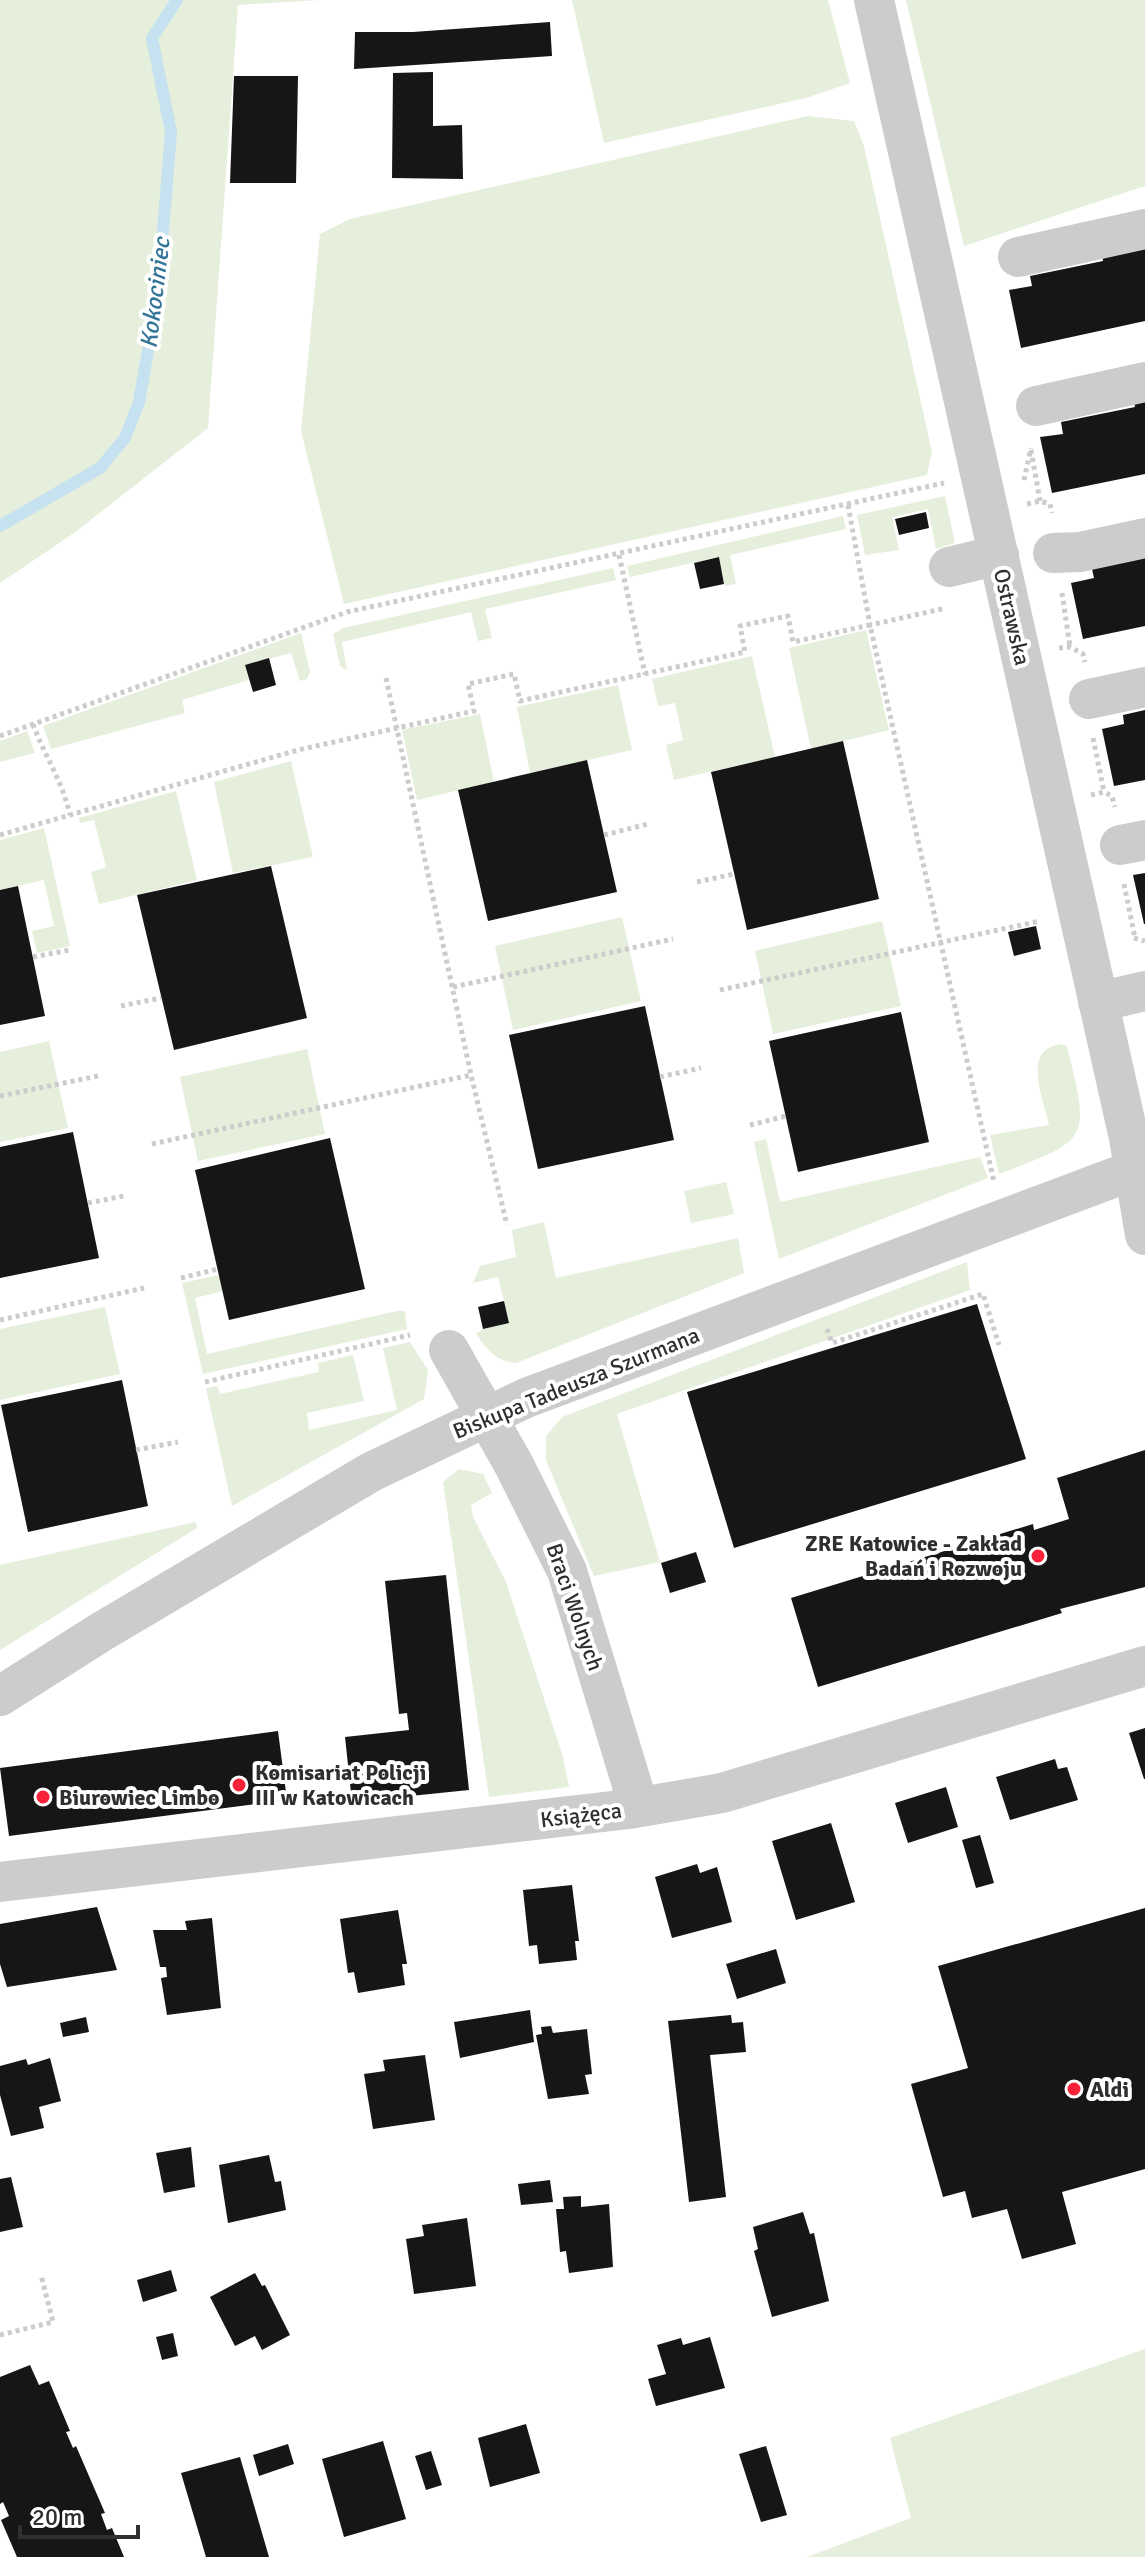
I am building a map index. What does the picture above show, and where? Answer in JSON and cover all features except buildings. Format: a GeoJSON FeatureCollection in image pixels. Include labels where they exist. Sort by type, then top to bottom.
{"type":"FeatureCollection","features":[{"type":"Feature","properties":{"kind":"street","name":"Ostrawska"},"geometry":{"type":"LineString","coordinates":[[874,0],[1098,1002],[1140,1167],[1145,1235]]}},
{"type":"Feature","properties":{"kind":"street"},"geometry":{"type":"LineString","coordinates":[[1018,257],[1145,229]]}},
{"type":"Feature","properties":{"kind":"street"},"geometry":{"type":"LineString","coordinates":[[1036,406],[1145,382]]}},
{"type":"Feature","properties":{"kind":"street"},"geometry":{"type":"LineString","coordinates":[[1053,553],[1080,552],[1145,538]]}},
{"type":"Feature","properties":{"kind":"street"},"geometry":{"type":"LineString","coordinates":[[949,567],[999,555]]}},
{"type":"Feature","properties":{"kind":"street"},"geometry":{"type":"LineString","coordinates":[[1089,699],[1145,687]]}},
{"type":"Feature","properties":{"kind":"street"},"geometry":{"type":"LineString","coordinates":[[1098,1002],[1145,991]]}},
{"type":"Feature","properties":{"kind":"street","name":"Biskupa Tadeusza Szurmana"},"geometry":{"type":"LineString","coordinates":[[0,1696],[101,1632],[371,1472],[487,1416],[576,1378],[1140,1167]]}},
{"type":"Feature","properties":{"kind":"street","name":"Braci Wolnych"},"geometry":{"type":"LineString","coordinates":[[449,1350],[487,1416],[567,1571],[633,1788],[629,1809]]}},
{"type":"Feature","properties":{"kind":"street","name":"Książęca"},"geometry":{"type":"LineString","coordinates":[[0,1882],[629,1809],[722,1793],[1145,1666]]}},
{"type":"Feature","properties":{"kind":"path"},"geometry":{"type":"LineString","coordinates":[[1036,406],[1031,448],[1040,501]]}},
{"type":"Feature","properties":{"kind":"path"},"geometry":{"type":"LineString","coordinates":[[0,736],[347,612],[952,481]]}},
{"type":"Feature","properties":{"kind":"path"},"geometry":{"type":"LineString","coordinates":[[848,505],[870,625],[995,1186],[1008,1181]]}},
{"type":"Feature","properties":{"kind":"path"},"geometry":{"type":"LineString","coordinates":[[619,555],[645,674]]}},
{"type":"Feature","properties":{"kind":"path"},"geometry":{"type":"LineString","coordinates":[[0,835],[298,750],[474,711],[468,684],[514,674],[520,701],[745,652],[740,626],[788,616],[793,642],[955,606]]}},
{"type":"Feature","properties":{"kind":"path"},"geometry":{"type":"LineString","coordinates":[[386,678],[471,1075],[507,1225]]}},
{"type":"Feature","properties":{"kind":"path"},"geometry":{"type":"LineString","coordinates":[[33,724],[44,752],[62,779],[70,815]]}},
{"type":"Feature","properties":{"kind":"path"},"geometry":{"type":"LineString","coordinates":[[604,835],[648,824]]}},
{"type":"Feature","properties":{"kind":"path"},"geometry":{"type":"LineString","coordinates":[[697,882],[734,874]]}},
{"type":"Feature","properties":{"kind":"path"},"geometry":{"type":"LineString","coordinates":[[720,990],[1049,919]]}},
{"type":"Feature","properties":{"kind":"path"},"geometry":{"type":"LineString","coordinates":[[453,987],[673,939]]}},
{"type":"Feature","properties":{"kind":"path"},"geometry":{"type":"LineString","coordinates":[[1126,940],[1144,941],[1145,945]]}},
{"type":"Feature","properties":{"kind":"path"},"geometry":{"type":"LineString","coordinates":[[33,957],[70,950]]}},
{"type":"Feature","properties":{"kind":"path"},"geometry":{"type":"LineString","coordinates":[[121,1006],[161,998]]}},
{"type":"Feature","properties":{"kind":"path"},"geometry":{"type":"LineString","coordinates":[[660,1077],[701,1068]]}},
{"type":"Feature","properties":{"kind":"path"},"geometry":{"type":"LineString","coordinates":[[152,1144],[471,1075]]}},
{"type":"Feature","properties":{"kind":"path"},"geometry":{"type":"LineString","coordinates":[[0,1096],[98,1076]]}},
{"type":"Feature","properties":{"kind":"path"},"geometry":{"type":"LineString","coordinates":[[750,1125],[786,1116]]}},
{"type":"Feature","properties":{"kind":"path"},"geometry":{"type":"LineString","coordinates":[[88,1203],[124,1196]]}},
{"type":"Feature","properties":{"kind":"path"},"geometry":{"type":"LineString","coordinates":[[181,1278],[218,1269]]}},
{"type":"Feature","properties":{"kind":"path"},"geometry":{"type":"LineString","coordinates":[[0,1320],[144,1288]]}},
{"type":"Feature","properties":{"kind":"path"},"geometry":{"type":"LineString","coordinates":[[812,1334],[827,1329],[832,1343],[983,1294],[999,1345]]}},
{"type":"Feature","properties":{"kind":"path"},"geometry":{"type":"LineString","coordinates":[[205,1382],[410,1335]]}},
{"type":"Feature","properties":{"kind":"path"},"geometry":{"type":"LineString","coordinates":[[136,1450],[178,1442]]}},
{"type":"Feature","properties":{"kind":"path"},"geometry":{"type":"LineString","coordinates":[[0,2335],[53,2322],[41,2275]]}},
{"type":"Feature","properties":{"kind":"green space"},"geometry":{"type":"Polygon","coordinates":[[[0,0],[320,0],[238,5],[208,428],[74,533],[0,583],[0,0]]]}},
{"type":"Feature","properties":{"kind":"green space"},"geometry":{"type":"Polygon","coordinates":[[[572,0],[828,0],[850,83],[806,98],[604,143],[572,0]]]}},
{"type":"Feature","properties":{"kind":"green space"},"geometry":{"type":"Polygon","coordinates":[[[906,0],[1145,0],[1145,186],[964,246],[906,0]]]}},
{"type":"Feature","properties":{"kind":"green space"},"geometry":{"type":"Polygon","coordinates":[[[808,116],[854,121],[864,146],[932,452],[927,475],[344,604],[301,431],[320,234],[350,219],[808,116]]]}},
{"type":"Feature","properties":{"kind":"green space"},"geometry":{"type":"Polygon","coordinates":[[[945,496],[955,543],[936,549],[928,509],[892,517],[899,550],[865,555],[857,515],[945,496]]]}},
{"type":"Feature","properties":{"kind":"green space"},"geometry":{"type":"Polygon","coordinates":[[[843,516],[846,529],[730,555],[736,584],[725,586],[718,557],[630,577],[627,566],[843,516]]]}},
{"type":"Feature","properties":{"kind":"green space"},"geometry":{"type":"Polygon","coordinates":[[[613,568],[616,580],[485,609],[492,638],[478,641],[471,612],[342,642],[347,670],[340,666],[333,634],[343,628],[613,568]]]}},
{"type":"Feature","properties":{"kind":"green space"},"geometry":{"type":"Polygon","coordinates":[[[866,630],[889,730],[811,749],[789,648],[866,630]]]}},
{"type":"Feature","properties":{"kind":"green space"},"geometry":{"type":"Polygon","coordinates":[[[301,633],[310,672],[307,679],[300,681],[291,653],[245,665],[249,680],[182,700],[185,713],[51,749],[43,726],[301,633]]]}},
{"type":"Feature","properties":{"kind":"green space"},"geometry":{"type":"Polygon","coordinates":[[[752,656],[775,757],[674,780],[666,745],[683,740],[675,703],[658,706],[652,679],[752,656]]]}},
{"type":"Feature","properties":{"kind":"green space"},"geometry":{"type":"Polygon","coordinates":[[[618,685],[632,750],[530,773],[517,707],[618,685]]]}},
{"type":"Feature","properties":{"kind":"green space"},"geometry":{"type":"Polygon","coordinates":[[[480,714],[494,782],[417,800],[402,730],[480,714]]]}},
{"type":"Feature","properties":{"kind":"green space"},"geometry":{"type":"Polygon","coordinates":[[[27,731],[35,753],[0,762],[0,741],[27,731]]]}},
{"type":"Feature","properties":{"kind":"green space"},"geometry":{"type":"Polygon","coordinates":[[[291,761],[313,857],[233,873],[214,782],[291,761]]]}},
{"type":"Feature","properties":{"kind":"green space"},"geometry":{"type":"Polygon","coordinates":[[[176,791],[197,880],[99,904],[91,872],[106,867],[94,820],[80,823],[79,818],[176,791]]]}},
{"type":"Feature","properties":{"kind":"green space"},"geometry":{"type":"Polygon","coordinates":[[[44,828],[70,946],[37,953],[32,931],[54,926],[44,880],[0,890],[0,840],[44,828]]]}},
{"type":"Feature","properties":{"kind":"green space"},"geometry":{"type":"Polygon","coordinates":[[[622,917],[641,1001],[513,1030],[495,946],[622,917]]]}},
{"type":"Feature","properties":{"kind":"green space"},"geometry":{"type":"Polygon","coordinates":[[[882,921],[901,1006],[773,1034],[755,951],[882,921]]]}},
{"type":"Feature","properties":{"kind":"green space"},"geometry":{"type":"Polygon","coordinates":[[[49,1041],[68,1128],[0,1142],[0,1052],[49,1041]]]}},
{"type":"Feature","properties":{"kind":"green space"},"geometry":{"type":"Polygon","coordinates":[[[1059,1044],[1067,1046],[1079,1101],[1080,1119],[1076,1132],[1052,1153],[999,1174],[990,1135],[1049,1125],[1040,1090],[1038,1066],[1047,1049],[1059,1044]]]}},
{"type":"Feature","properties":{"kind":"green space"},"geometry":{"type":"Polygon","coordinates":[[[307,1049],[325,1134],[198,1161],[180,1077],[307,1049]]]}},
{"type":"Feature","properties":{"kind":"green space"},"geometry":{"type":"Polygon","coordinates":[[[766,1139],[780,1202],[980,1157],[988,1178],[779,1259],[754,1142],[766,1139]]]}},
{"type":"Feature","properties":{"kind":"green space"},"geometry":{"type":"Polygon","coordinates":[[[726,1182],[734,1214],[691,1223],[684,1191],[726,1182]]]}},
{"type":"Feature","properties":{"kind":"green space"},"geometry":{"type":"Polygon","coordinates":[[[544,1222],[556,1278],[738,1238],[744,1273],[516,1363],[509,1362],[493,1354],[476,1334],[509,1322],[498,1277],[473,1283],[480,1266],[516,1257],[512,1230],[544,1222]]]}},
{"type":"Feature","properties":{"kind":"green space"},"geometry":{"type":"Polygon","coordinates":[[[967,1262],[970,1290],[617,1414],[660,1562],[594,1576],[546,1460],[546,1436],[562,1417],[967,1262]]]}},
{"type":"Feature","properties":{"kind":"green space"},"geometry":{"type":"Polygon","coordinates":[[[219,1275],[223,1291],[195,1298],[207,1354],[397,1311],[405,1311],[407,1329],[203,1374],[182,1283],[219,1275]]]}},
{"type":"Feature","properties":{"kind":"green space"},"geometry":{"type":"Polygon","coordinates":[[[105,1307],[120,1374],[0,1400],[0,1329],[105,1307]]]}},
{"type":"Feature","properties":{"kind":"green space"},"geometry":{"type":"Polygon","coordinates":[[[410,1342],[428,1370],[424,1399],[232,1506],[206,1388],[217,1386],[220,1394],[319,1372],[318,1363],[353,1355],[364,1401],[307,1413],[309,1430],[397,1410],[383,1348],[410,1342]]]}},
{"type":"Feature","properties":{"kind":"green space"},"geometry":{"type":"Polygon","coordinates":[[[459,1469],[483,1474],[492,1493],[471,1505],[473,1517],[506,1582],[563,1757],[569,1787],[489,1797],[443,1482],[459,1469]]]}},
{"type":"Feature","properties":{"kind":"green space"},"geometry":{"type":"Polygon","coordinates":[[[196,1522],[197,1528],[0,1650],[0,1565],[196,1522]]]}},
{"type":"Feature","properties":{"kind":"green space"},"geometry":{"type":"Polygon","coordinates":[[[1145,2349],[1145,2557],[807,2557],[911,2518],[890,2438],[1145,2349]]]}},
{"type":"Feature","properties":{"kind":"waterway","name":"Kokociniec"},"geometry":{"type":"LineString","coordinates":[[0,526],[100,468],[125,438],[139,402],[158,293],[171,132],[152,38],[177,0]]}},
{"type":"Feature","properties":{"kind":"place","name":"ZRE Katowice - Zakład Badań i Rozwoju"},"geometry":{"type":"Point","coordinates":[1038,1556]}},
{"type":"Feature","properties":{"kind":"place","name":"Komisariat Policji III w Katowicach"},"geometry":{"type":"Point","coordinates":[239,1785]}},
{"type":"Feature","properties":{"kind":"place","name":"Biurowiec Limbo"},"geometry":{"type":"Point","coordinates":[43,1797]}},
{"type":"Feature","properties":{"kind":"place","name":"Aldi"},"geometry":{"type":"Point","coordinates":[1074,2089]}}]}
